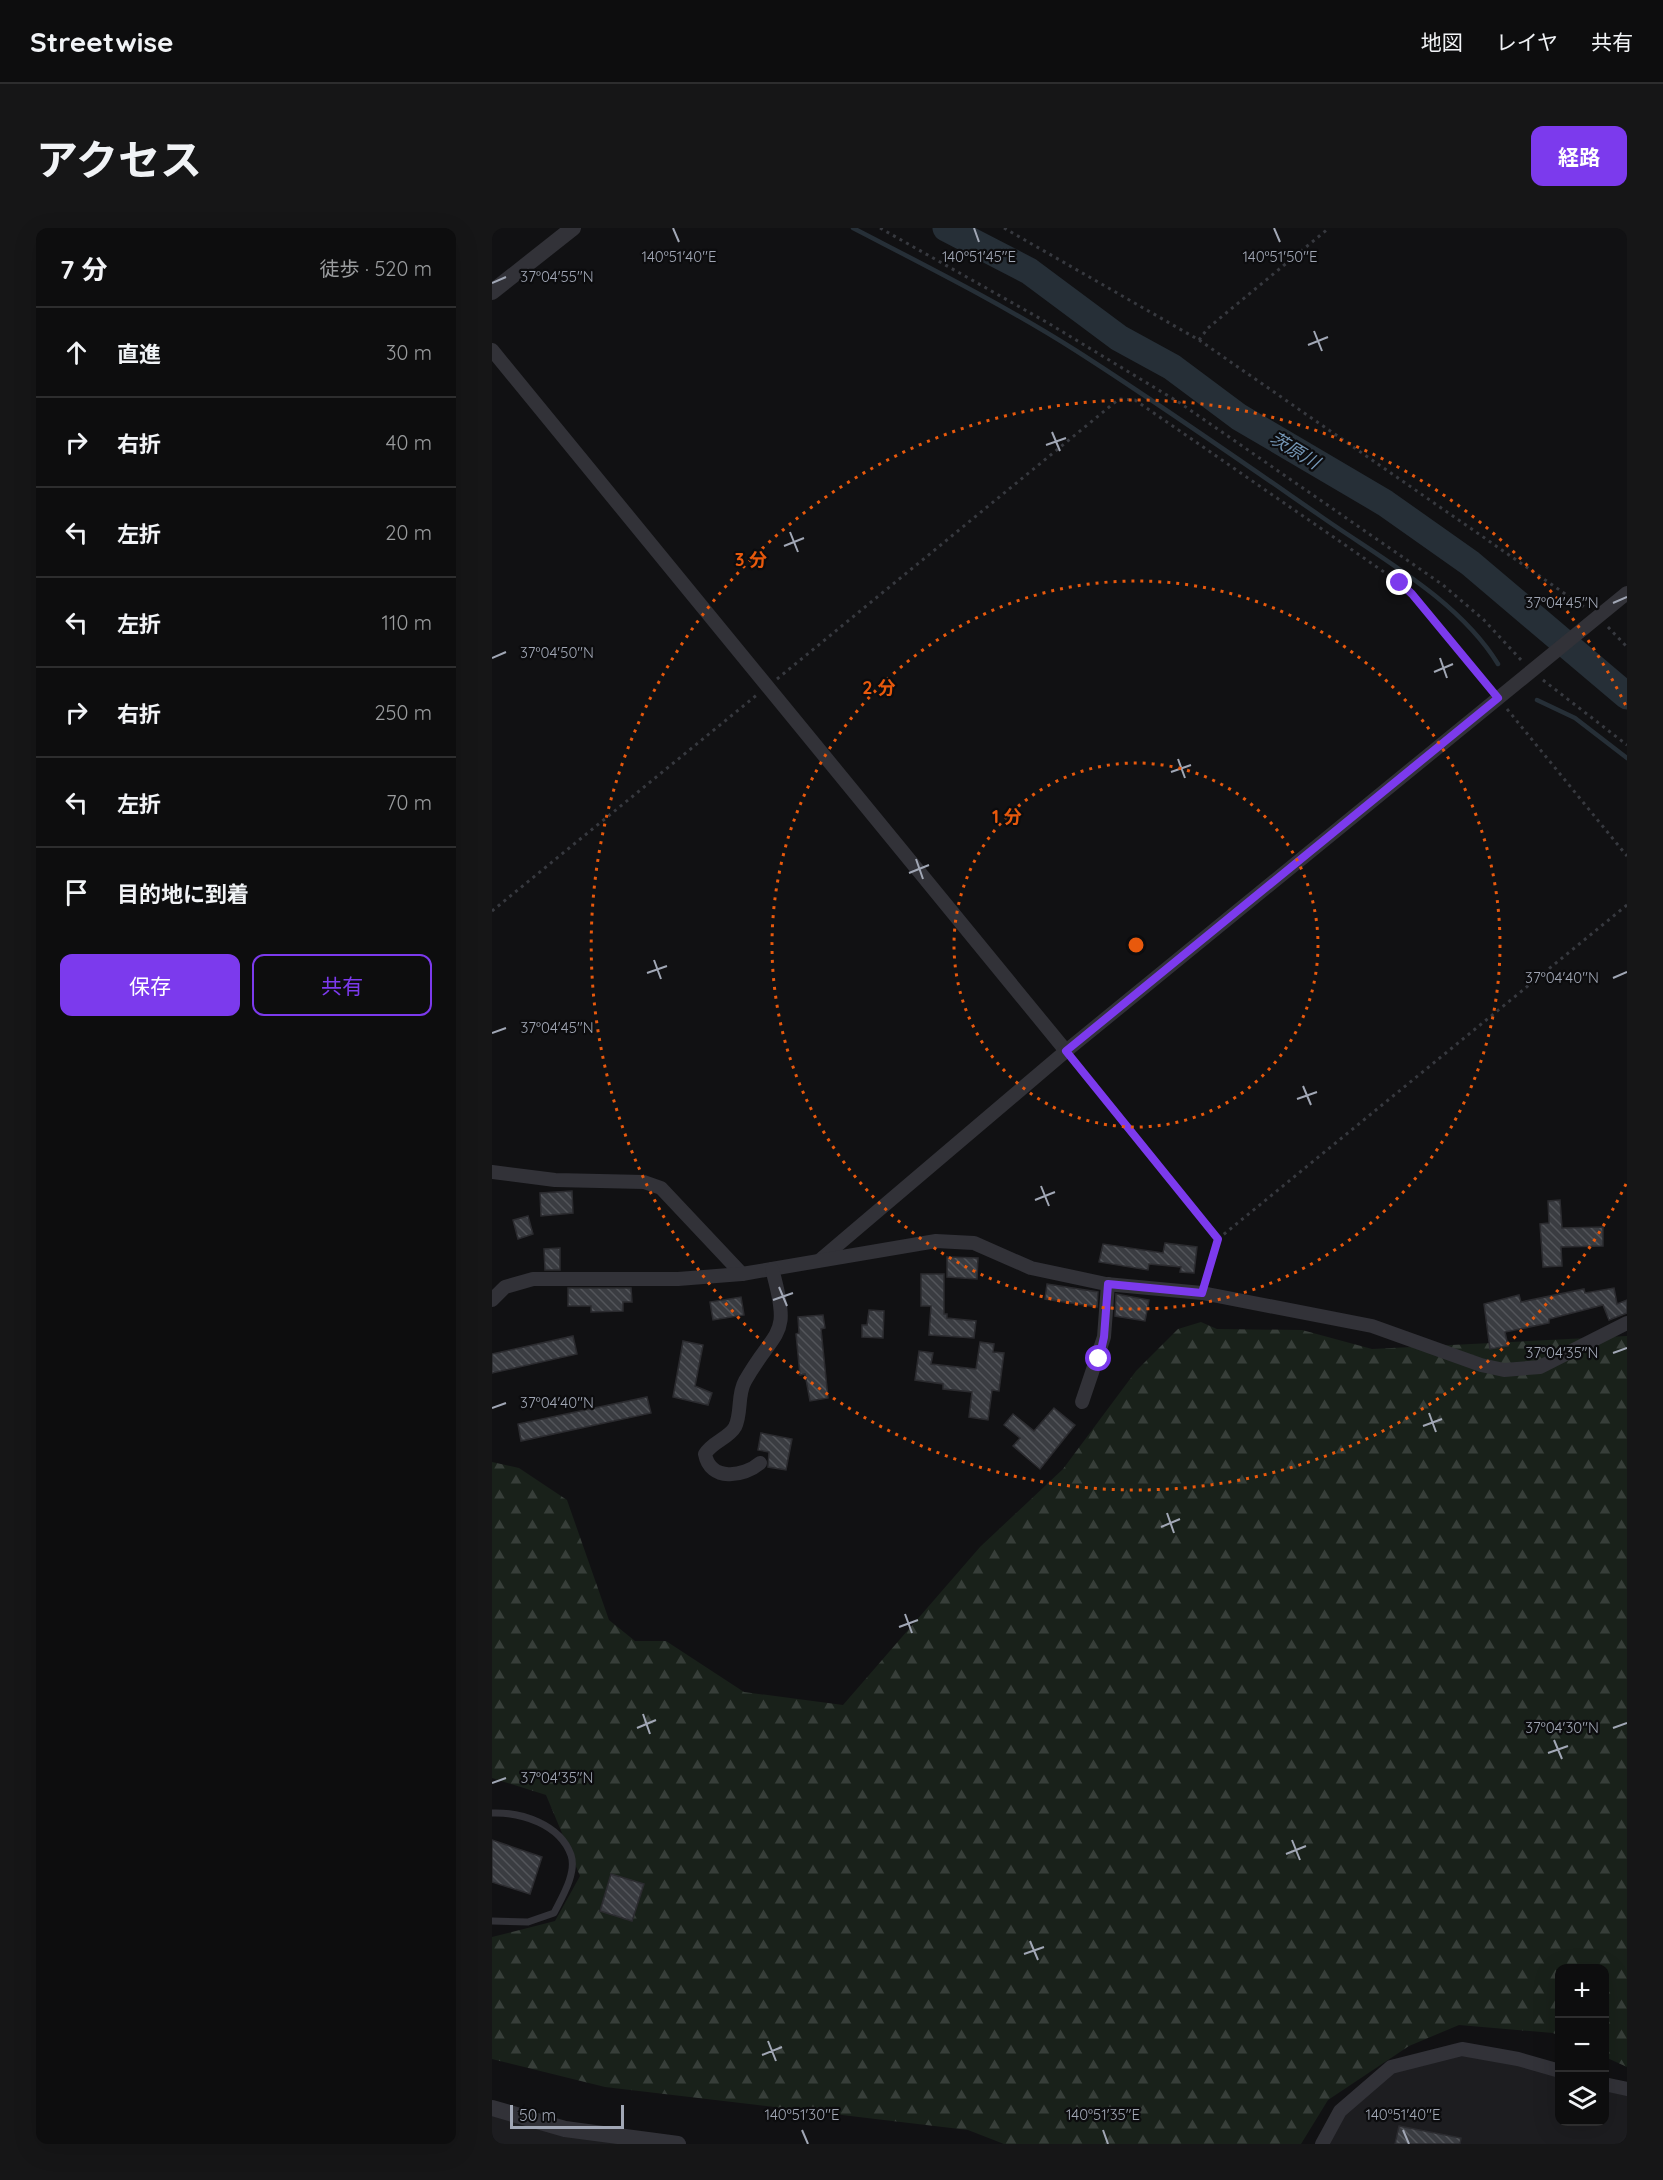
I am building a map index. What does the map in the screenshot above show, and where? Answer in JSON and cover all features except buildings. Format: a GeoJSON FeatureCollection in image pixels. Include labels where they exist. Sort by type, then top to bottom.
{"type":"FeatureCollection","features":[{"type":"Feature","properties":{"kind":"street"},"geometry":{"type":"LineString","coordinates":[[492,292],[573,228]]}},
{"type":"Feature","properties":{"kind":"street"},"geometry":{"type":"LineString","coordinates":[[492,350],[766,688],[1066,1051]]}},
{"type":"Feature","properties":{"kind":"street"},"geometry":{"type":"LineString","coordinates":[[818,1261],[1066,1051],[1627,593]]}},
{"type":"Feature","properties":{"kind":"street"},"geometry":{"type":"LineString","coordinates":[[492,1172],[555,1180],[644,1182],[661,1188],[742,1274]]}},
{"type":"Feature","properties":{"kind":"street"},"geometry":{"type":"LineString","coordinates":[[492,1300],[504,1287],[533,1280],[678,1278],[742,1274],[936,1241],[961,1241],[987,1248],[995,1254],[1031,1268],[1108,1284],[1202,1293],[1372,1326],[1481,1365],[1504,1370],[1540,1367],[1627,1323]]}},
{"type":"Feature","properties":{"kind":"street"},"geometry":{"type":"LineString","coordinates":[[760,1463],[748,1472],[723,1474],[709,1464],[705,1454],[708,1448],[735,1426],[744,1382],[782,1323],[781,1299],[772,1269]]}},
{"type":"Feature","properties":{"kind":"street"},"geometry":{"type":"LineString","coordinates":[[1082,1402],[1104,1337],[1108,1284]]}},
{"type":"Feature","properties":{"kind":"street"},"geometry":{"type":"LineString","coordinates":[[1322,2144],[1340,2111],[1391,2067],[1462,2049],[1518,2059],[1555,2070]]}},
{"type":"Feature","properties":{"kind":"street"},"geometry":{"type":"LineString","coordinates":[[1609,2085],[1627,2089]]}},
{"type":"Feature","properties":{"kind":"street"},"geometry":{"type":"LineString","coordinates":[[492,2108],[565,2129],[678,2144]]}},
{"type":"Feature","properties":{"kind":"lane"},"geometry":{"type":"LineString","coordinates":[[492,1813],[532,1818],[559,1836],[571,1856],[568,1885],[554,1912],[528,1922],[492,1921]]}},
{"type":"Feature","properties":{"kind":"path"},"geometry":{"type":"LineString","coordinates":[[880,228],[1048,323],[1179,404],[1443,585],[1534,669],[1627,746]]}},
{"type":"Feature","properties":{"kind":"path"},"geometry":{"type":"LineString","coordinates":[[1004,228],[1199,340],[1595,619],[1627,647]]}},
{"type":"Feature","properties":{"kind":"path"},"geometry":{"type":"LineString","coordinates":[[1199,340],[1208,328],[1329,228]]}},
{"type":"Feature","properties":{"kind":"path"},"geometry":{"type":"LineString","coordinates":[[492,911],[1119,399],[1127,398],[1135,400],[1400,583],[1412,594],[1627,856]]}},
{"type":"Feature","properties":{"kind":"path"},"geometry":{"type":"LineString","coordinates":[[1202,1293],[1218,1239],[1627,905]]}},
{"type":"Feature","properties":{"kind":"path"},"geometry":{"type":"LineString","coordinates":[[1066,1051],[1218,1239]]}},
{"type":"Feature","properties":{"kind":"shaded area"},"geometry":{"type":"Polygon","coordinates":[[[1462,2049],[1555,2070],[1555,2126],[1609,2126],[1609,2085],[1627,2089],[1627,2144],[1322,2144],[1340,2111],[1391,2067],[1462,2049]]]}},
{"type":"Feature","properties":{"kind":"shaded area"},"geometry":{"type":"Polygon","coordinates":[[[492,2107],[687,2144],[492,2144],[492,2107]]]}},
{"type":"Feature","properties":{"kind":"green space"},"geometry":{"type":"Polygon","coordinates":[[[1201,1322],[1217,1329],[1302,1330],[1372,1349],[1627,1336],[1627,2067],[1609,2059],[1609,1964],[1555,1964],[1555,2034],[1459,2025],[1409,2046],[1328,2100],[1301,2144],[1004,2144],[968,2130],[605,2087],[492,2059],[492,1937],[555,1921],[580,1876],[546,1795],[492,1778],[492,1462],[519,1468],[567,1500],[609,1620],[635,1641],[666,1641],[744,1692],[843,1705],[980,1547],[1063,1469],[1136,1371],[1178,1329],[1201,1322]]]}},
{"type":"Feature","properties":{"kind":"waterway"},"geometry":{"type":"LineString","coordinates":[[853,228],[1021,317],[1167,411],[1416,581],[1462,619],[1498,664]]}},
{"type":"Feature","properties":{"kind":"waterway","name":"茨原川"},"geometry":{"type":"LineString","coordinates":[[946,228],[1029,271],[1119,338],[1172,367],[1239,417],[1385,503],[1470,563],[1627,696]]}},
{"type":"Feature","properties":{"kind":"waterway"},"geometry":{"type":"LineString","coordinates":[[1537,700],[1575,718],[1627,758]]}},
{"type":"Feature","properties":{"kind":"route"},"geometry":{"type":"LineString","coordinates":[[1099,1359],[1104,1337],[1108,1284],[1202,1293],[1218,1239],[1066,1051],[1498,698],[1412,594],[1400,583]]}}]}
